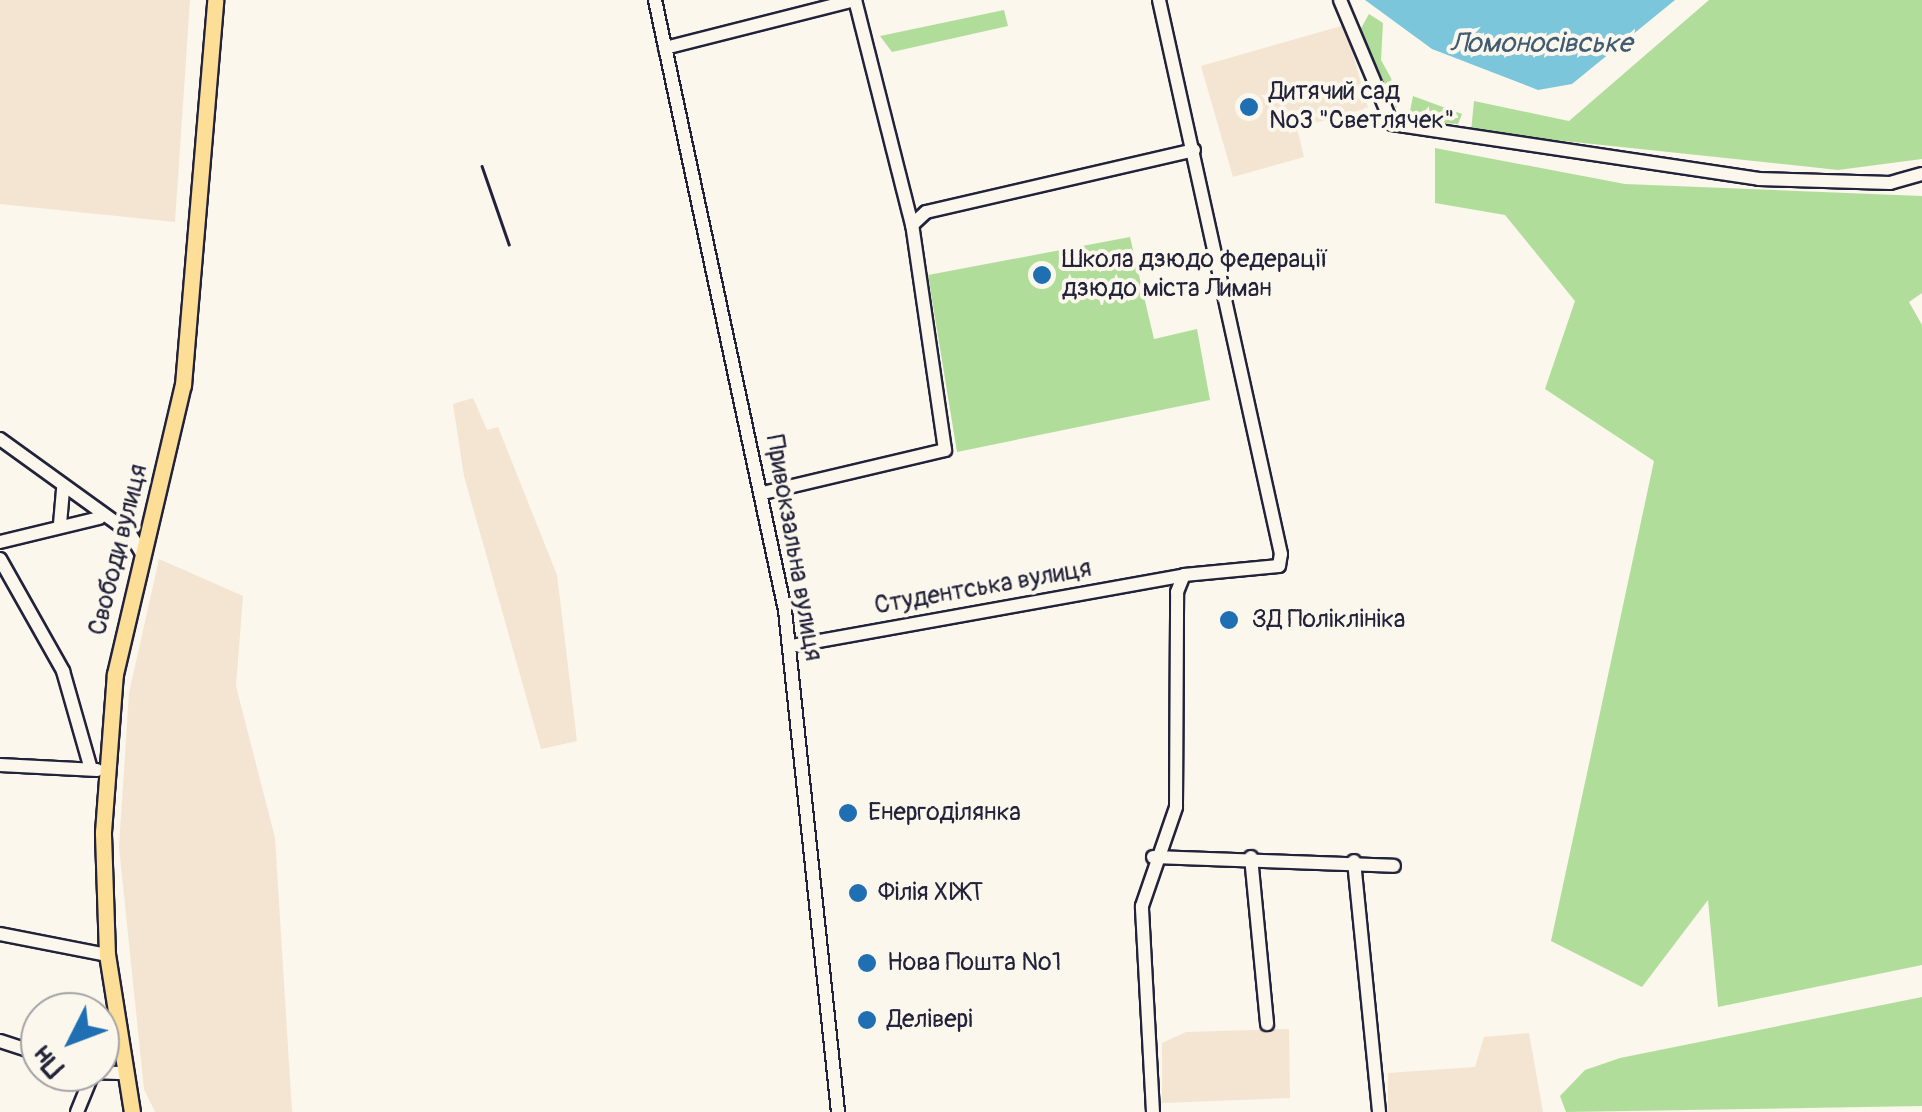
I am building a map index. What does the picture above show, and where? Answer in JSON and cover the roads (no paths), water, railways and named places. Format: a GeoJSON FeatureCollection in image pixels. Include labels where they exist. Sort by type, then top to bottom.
{"type":"FeatureCollection","features":[{"type":"Feature","properties":{"kind":"main road","name":"Свободи вулиця"},"geometry":{"type":"LineString","coordinates":[[132,1112],[107,956],[109,771],[115,674],[183,385],[215,0]]}},
{"type":"Feature","properties":{"kind":"street","name":"Привокзальна вулиця"},"geometry":{"type":"LineString","coordinates":[[655,0],[763,492],[790,646],[838,1112]]}},
{"type":"Feature","properties":{"kind":"street"},"geometry":{"type":"LineString","coordinates":[[665,48],[855,0],[912,225],[945,450],[763,492]]}},
{"type":"Feature","properties":{"kind":"street"},"geometry":{"type":"LineString","coordinates":[[912,225],[926,212],[1194,150],[1159,0]]}},
{"type":"Feature","properties":{"kind":"street"},"geometry":{"type":"LineString","coordinates":[[1340,0],[1392,124],[1759,179],[1890,183],[1922,174]]}},
{"type":"Feature","properties":{"kind":"street","name":"Студентська вулиця"},"geometry":{"type":"LineString","coordinates":[[790,646],[1184,574],[1279,566],[1281,554],[1194,150]]}},
{"type":"Feature","properties":{"kind":"street"},"geometry":{"type":"LineString","coordinates":[[0,439],[99,518],[129,532],[143,555]]}},
{"type":"Feature","properties":{"kind":"street"},"geometry":{"type":"LineString","coordinates":[[60,524],[63,488]]}},
{"type":"Feature","properties":{"kind":"street"},"geometry":{"type":"LineString","coordinates":[[0,542],[60,524],[99,518]]}},
{"type":"Feature","properties":{"kind":"street"},"geometry":{"type":"LineString","coordinates":[[0,558],[63,670],[91,769]]}},
{"type":"Feature","properties":{"kind":"street"},"geometry":{"type":"LineString","coordinates":[[1153,1112],[1142,906],[1153,857],[1176,807],[1174,614],[1184,574]]}},
{"type":"Feature","properties":{"kind":"street"},"geometry":{"type":"LineString","coordinates":[[0,765],[109,771]]}},
{"type":"Feature","properties":{"kind":"street"},"geometry":{"type":"LineString","coordinates":[[1153,857],[1354,860],[1394,866]]}},
{"type":"Feature","properties":{"kind":"street"},"geometry":{"type":"LineString","coordinates":[[1252,857],[1266,1024]]}},
{"type":"Feature","properties":{"kind":"street"},"geometry":{"type":"LineString","coordinates":[[1354,860],[1379,1112]]}},
{"type":"Feature","properties":{"kind":"street"},"geometry":{"type":"LineString","coordinates":[[0,934],[107,956]]}},
{"type":"Feature","properties":{"kind":"street"},"geometry":{"type":"LineString","coordinates":[[120,1073],[126,1073]]}},
{"type":"Feature","properties":{"kind":"water","name":"Ломоносівське"},"geometry":{"type":"Polygon","coordinates":[[[1365,0],[1675,0],[1572,84],[1538,90],[1432,49],[1365,0]]]}},
{"type":"Feature","properties":{"kind":"railway"},"geometry":{"type":"LineString","coordinates":[[482,166],[509,244]]}},
{"type":"Feature","properties":{"kind":"place","name":"Дитячий сад №3 \"Светлячек\""},"geometry":{"type":"Point","coordinates":[1249,107]}},
{"type":"Feature","properties":{"kind":"place","name":"Школа дзюдо федерації дзюдо міста Лиман"},"geometry":{"type":"Point","coordinates":[1042,275]}},
{"type":"Feature","properties":{"kind":"place","name":"ЗД Поліклініка"},"geometry":{"type":"Point","coordinates":[1229,620]}},
{"type":"Feature","properties":{"kind":"place","name":"Енергоділянка"},"geometry":{"type":"Point","coordinates":[848,813]}},
{"type":"Feature","properties":{"kind":"place","name":"Філія ХІЖТ"},"geometry":{"type":"Point","coordinates":[858,893]}},
{"type":"Feature","properties":{"kind":"place","name":"Нова Пошта №1"},"geometry":{"type":"Point","coordinates":[867,963]}},
{"type":"Feature","properties":{"kind":"place","name":"Делівері"},"geometry":{"type":"Point","coordinates":[867,1020]}}]}
